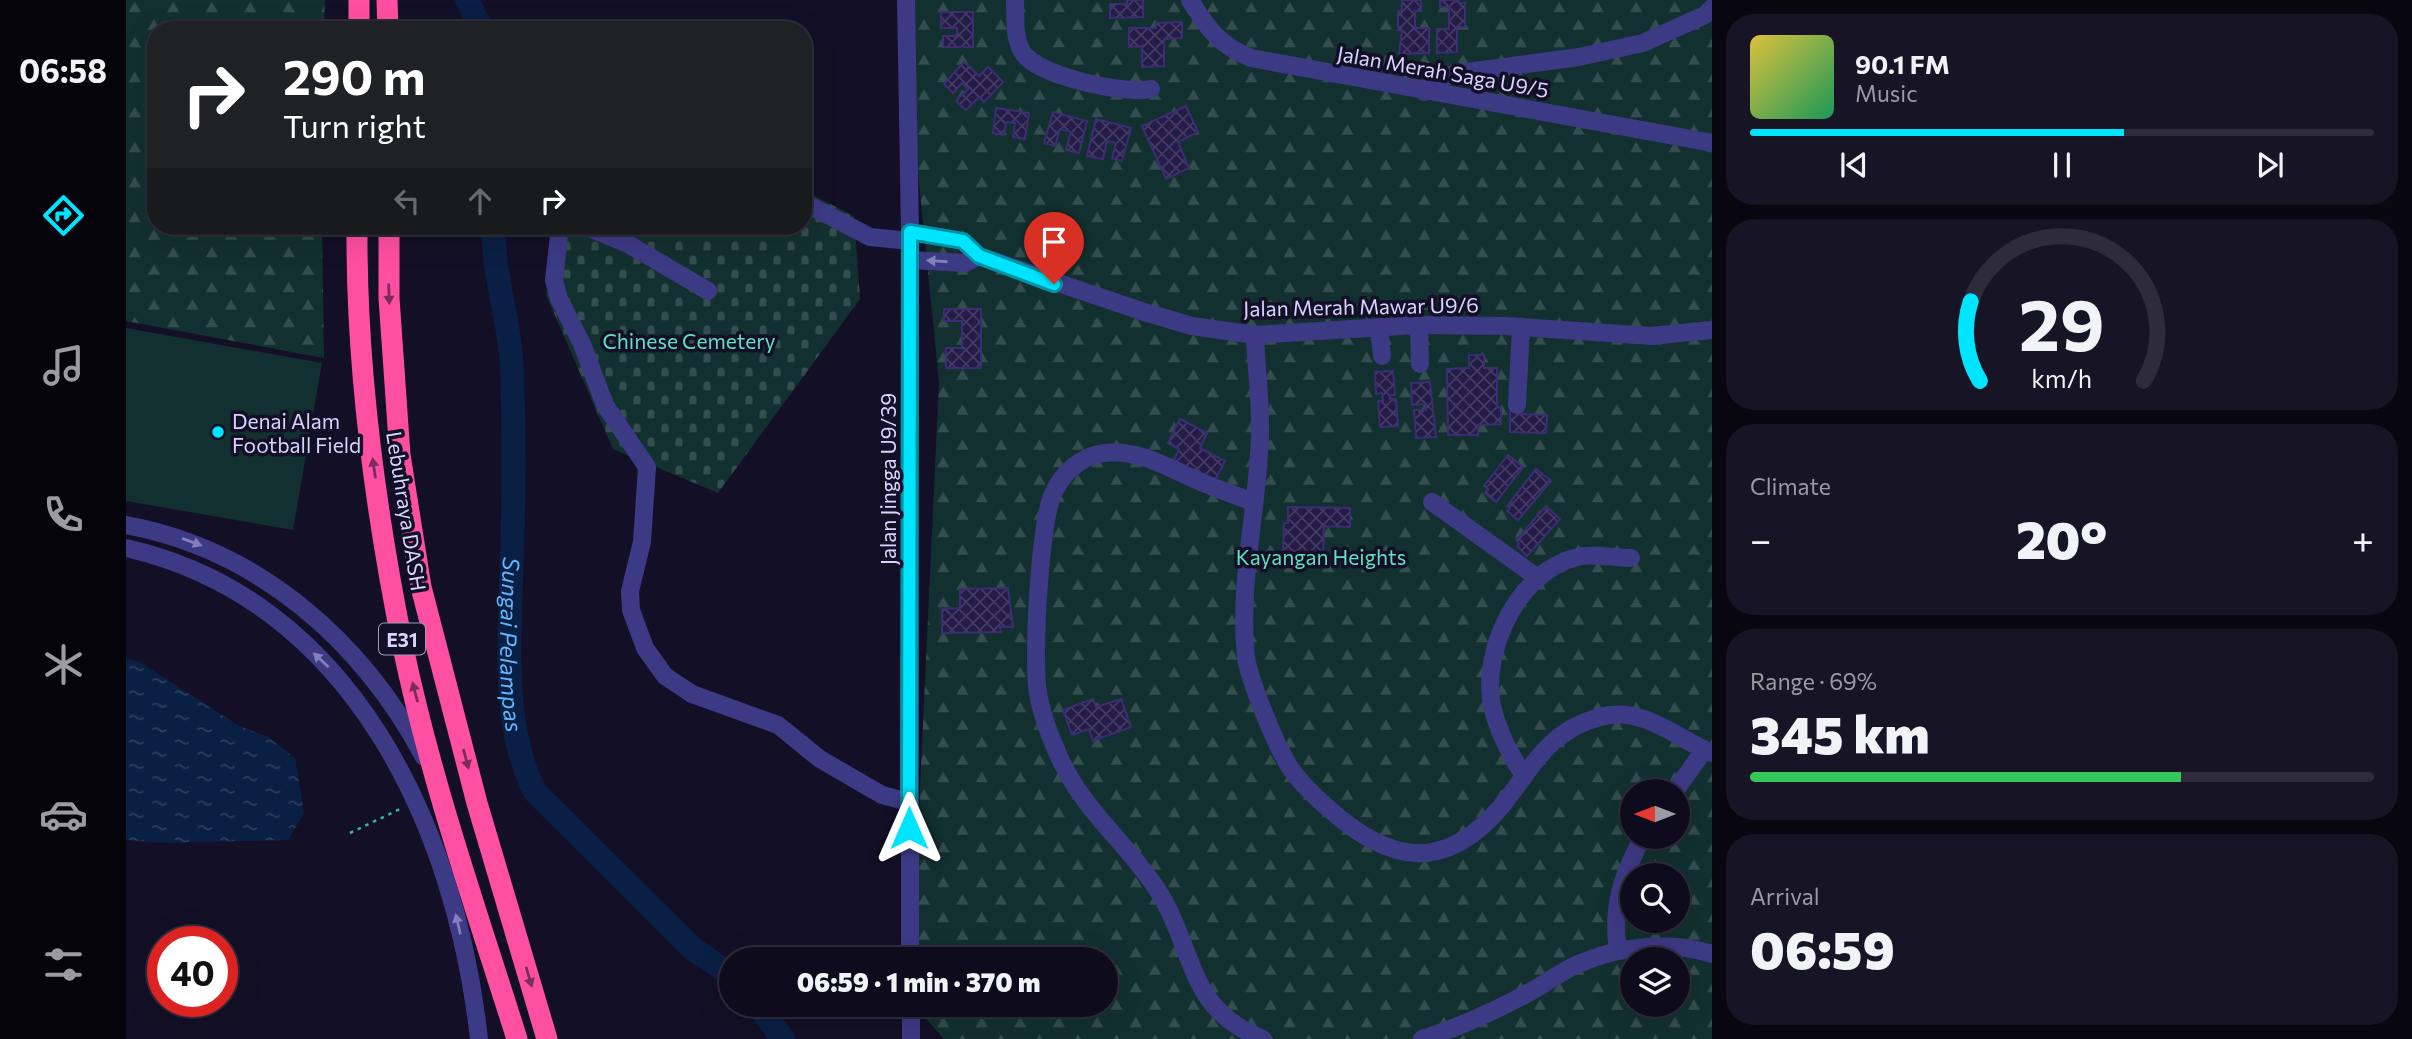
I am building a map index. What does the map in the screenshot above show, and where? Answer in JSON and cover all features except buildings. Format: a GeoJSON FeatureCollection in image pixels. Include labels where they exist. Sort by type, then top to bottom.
{"type":"FeatureCollection","features":[{"type":"Feature","properties":{"kind":"highway"},"geometry":{"type":"LineString","coordinates":[[359,0],[359,21]]}},
{"type":"Feature","properties":{"kind":"highway"},"geometry":{"type":"LineString","coordinates":[[387,0],[387,21]]}},
{"type":"Feature","properties":{"kind":"highway","name":"Lebuhraya DASH"},"geometry":{"type":"LineString","coordinates":[[358,235],[357,308],[372,463],[404,648],[455,842],[517,1039]]}},
{"type":"Feature","properties":{"kind":"highway","name":"Lebuhraya DASH"},"geometry":{"type":"LineString","coordinates":[[389,235],[389,298],[400,455],[421,587],[477,803],[547,1039]]}},
{"type":"Feature","properties":{"kind":"street","name":"Jalan Jingga U9/39"},"geometry":{"type":"LineString","coordinates":[[905,0],[910,237],[910,947]]}},
{"type":"Feature","properties":{"kind":"street"},"geometry":{"type":"LineString","coordinates":[[1015,0],[1016,39],[1024,55],[1041,70],[1133,91],[1151,89]]}},
{"type":"Feature","properties":{"kind":"street","name":"Jalan Merah Saga U9/5"},"geometry":{"type":"LineString","coordinates":[[1190,0],[1206,25],[1230,50],[1285,65],[1424,92],[1712,143]]}},
{"type":"Feature","properties":{"kind":"street"},"geometry":{"type":"LineString","coordinates":[[1424,92],[1432,83],[1453,74],[1579,57],[1643,43],[1706,15],[1712,8]]}},
{"type":"Feature","properties":{"kind":"street","name":"Jalan Merah Mawar U9/6"},"geometry":{"type":"LineString","coordinates":[[812,207],[870,237],[963,241],[979,256],[1156,316],[1192,326],[1255,335],[1419,325],[1521,327],[1651,336],[1712,330]]}},
{"type":"Feature","properties":{"kind":"street"},"geometry":{"type":"LineString","coordinates":[[559,235],[554,281],[559,299],[582,344],[605,405],[647,467],[642,542],[630,591],[631,610],[645,648],[665,676],[692,694],[778,725],[820,759],[871,789],[909,802]]}},
{"type":"Feature","properties":{"kind":"street"},"geometry":{"type":"LineString","coordinates":[[606,235],[628,244],[708,291]]}},
{"type":"Feature","properties":{"kind":"street"},"geometry":{"type":"LineString","coordinates":[[910,260],[965,263],[979,256]]}},
{"type":"Feature","properties":{"kind":"street"},"geometry":{"type":"LineString","coordinates":[[1419,325],[1420,364]]}},
{"type":"Feature","properties":{"kind":"street"},"geometry":{"type":"LineString","coordinates":[[1379,327],[1382,356]]}},
{"type":"Feature","properties":{"kind":"street"},"geometry":{"type":"LineString","coordinates":[[1517,405],[1521,327]]}},
{"type":"Feature","properties":{"kind":"street"},"geometry":{"type":"LineString","coordinates":[[1255,335],[1260,436],[1244,606],[1246,660],[1286,761],[1321,802],[1370,842],[1411,854],[1452,847],[1500,808],[1523,774],[1548,745],[1565,732],[1608,715],[1654,722],[1708,751],[1685,779]]}},
{"type":"Feature","properties":{"kind":"street"},"geometry":{"type":"LineString","coordinates":[[1253,502],[1133,454],[1106,453],[1079,463],[1065,474],[1046,510],[1036,664],[1038,694],[1052,741],[1080,796],[1159,892],[1173,917],[1195,978],[1208,1002],[1225,1017],[1263,1039]]}},
{"type":"Feature","properties":{"kind":"street"},"geometry":{"type":"LineString","coordinates":[[1432,502],[1538,578]]}},
{"type":"Feature","properties":{"kind":"street"},"geometry":{"type":"LineString","coordinates":[[126,525],[193,542],[235,562],[278,588],[340,638],[368,669],[412,734],[450,805],[480,895],[500,989],[507,1039]]}},
{"type":"Feature","properties":{"kind":"street"},"geometry":{"type":"LineString","coordinates":[[126,548],[149,553],[216,582],[271,614],[339,677],[399,764],[416,801],[452,895],[474,991],[479,1039]]}},
{"type":"Feature","properties":{"kind":"street"},"geometry":{"type":"LineString","coordinates":[[1523,774],[1504,744],[1492,705],[1493,650],[1518,600],[1548,567],[1579,556],[1631,558]]}},
{"type":"Feature","properties":{"kind":"street"},"geometry":{"type":"LineString","coordinates":[[1618,950],[1614,928],[1617,898],[1624,872],[1636,849]]}},
{"type":"Feature","properties":{"kind":"street"},"geometry":{"type":"LineString","coordinates":[[1422,1039],[1462,1027],[1575,965],[1618,950],[1636,946],[1666,946],[1712,954]]}},
{"type":"Feature","properties":{"kind":"street"},"geometry":{"type":"LineString","coordinates":[[911,1017],[911,1039]]}},
{"type":"Feature","properties":{"kind":"path"},"geometry":{"type":"LineString","coordinates":[[350,833],[416,801]]}},
{"type":"Feature","properties":{"kind":"green space"},"geometry":{"type":"Polygon","coordinates":[[[126,0],[325,0],[324,21],[147,21],[147,235],[322,235],[324,358],[126,321],[126,0]]]}},
{"type":"Feature","properties":{"kind":"green space","name":"Kayangan Heights"},"geometry":{"type":"Polygon","coordinates":[[[906,0],[1712,0],[1712,1039],[944,1039],[925,1017],[1118,1017],[1118,947],[913,947],[939,382],[907,62],[906,0]]]}},
{"type":"Feature","properties":{"kind":"green space","name":"Chinese Cemetery"},"geometry":{"type":"Polygon","coordinates":[[[812,195],[854,216],[860,299],[718,493],[613,449],[546,295],[552,235],[812,235],[812,195]]]}},
{"type":"Feature","properties":{"kind":"green space","name":"Denai Alam Football Field"},"geometry":{"type":"Polygon","coordinates":[[[126,328],[322,363],[293,530],[126,501],[126,328]]]}},
{"type":"Feature","properties":{"kind":"water"},"geometry":{"type":"Polygon","coordinates":[[[126,659],[138,661],[239,726],[268,737],[295,758],[304,813],[288,840],[160,843],[126,840],[126,659]]]}},
{"type":"Feature","properties":{"kind":"waterway","name":"Sungai Pelampas"},"geometry":{"type":"LineString","coordinates":[[467,0],[478,21]]}},
{"type":"Feature","properties":{"kind":"waterway","name":"Sungai Pelampas"},"geometry":{"type":"LineString","coordinates":[[494,235],[511,350],[513,485],[509,645],[512,707],[516,737],[524,765],[535,792],[692,948],[719,967]]}},
{"type":"Feature","properties":{"kind":"waterway","name":"Sungai Pelampas"},"geometry":{"type":"LineString","coordinates":[[767,1017],[783,1039]]}},
{"type":"Feature","properties":{"kind":"place","name":"Denai Alam Football Field"},"geometry":{"type":"Point","coordinates":[218,432]}},
{"type":"Feature","properties":{"kind":"route"},"geometry":{"type":"LineString","coordinates":[[909,828],[910,232],[963,241],[979,256],[1054,284]]}}]}
